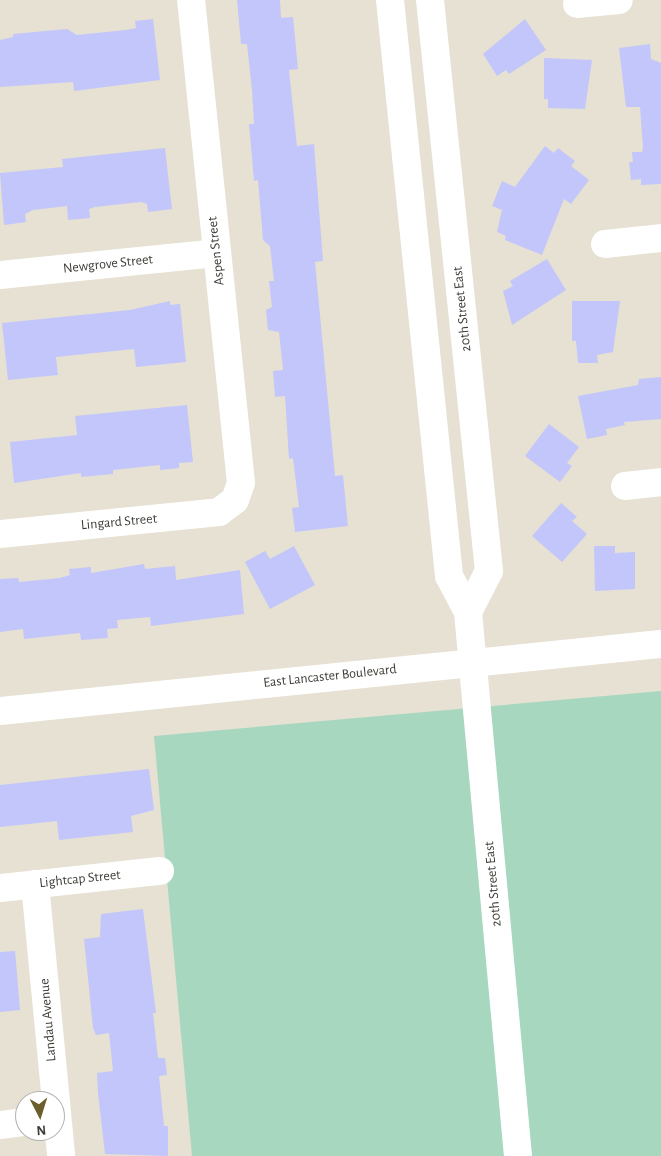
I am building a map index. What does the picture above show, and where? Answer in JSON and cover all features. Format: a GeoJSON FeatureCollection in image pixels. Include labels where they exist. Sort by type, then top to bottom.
{"type":"FeatureCollection","features":[{"type":"Feature","properties":{"kind":"main road","name":"Aspen Street"},"geometry":{"type":"LineString","coordinates":[[191,0],[231,407],[243,467],[235,500]]}},
{"type":"Feature","properties":{"kind":"main road","name":"20th Street East"},"geometry":{"type":"LineString","coordinates":[[390,0],[449,576],[468,612],[518,1156]]}},
{"type":"Feature","properties":{"kind":"main road","name":"20th Street East"},"geometry":{"type":"LineString","coordinates":[[430,0],[490,571],[468,612]]}},
{"type":"Feature","properties":{"kind":"main road"},"geometry":{"type":"LineString","coordinates":[[577,4],[619,0]]}},
{"type":"Feature","properties":{"kind":"main road"},"geometry":{"type":"LineString","coordinates":[[605,244],[661,238]]}},
{"type":"Feature","properties":{"kind":"main road","name":"Newgrove Street"},"geometry":{"type":"LineString","coordinates":[[0,275],[216,253]]}},
{"type":"Feature","properties":{"kind":"main road"},"geometry":{"type":"LineString","coordinates":[[625,486],[661,482]]}},
{"type":"Feature","properties":{"kind":"main road","name":"Lingard Street"},"geometry":{"type":"LineString","coordinates":[[0,534],[192,516],[219,512],[235,500]]}},
{"type":"Feature","properties":{"kind":"main road","name":"East Lancaster Boulevard"},"geometry":{"type":"LineString","coordinates":[[0,711],[473,661],[661,644]]}},
{"type":"Feature","properties":{"kind":"main road","name":"Lightcap Street"},"geometry":{"type":"LineString","coordinates":[[0,888],[160,871]]}},
{"type":"Feature","properties":{"kind":"main road","name":"Landau Avenue"},"geometry":{"type":"LineString","coordinates":[[35,884],[54,1091]]}},
{"type":"Feature","properties":{"kind":"main road"},"geometry":{"type":"LineString","coordinates":[[0,1124],[15,1123]]}},
{"type":"Feature","properties":{"kind":"main road","name":"Landau Avenue"},"geometry":{"type":"LineString","coordinates":[[59,1141],[61,1156]]}},
{"type":"Feature","properties":{"kind":"green space"},"geometry":{"type":"Polygon","coordinates":[[[661,691],[661,1156],[192,1156],[154,736],[661,691]]]}},
{"type":"Feature","properties":{"kind":"building"},"geometry":{"type":"Polygon","coordinates":[[[237,0],[280,0],[281,18],[293,17],[298,69],[289,70],[297,146],[314,144],[323,261],[315,262],[335,476],[343,475],[348,526],[295,532],[292,508],[299,507],[293,458],[289,459],[285,396],[275,397],[273,371],[283,370],[279,332],[268,330],[266,310],[272,307],[269,281],[274,281],[270,246],[263,240],[258,180],[254,181],[249,124],[254,124],[252,90],[247,44],[241,44],[237,0]]]}},
{"type":"Feature","properties":{"kind":"building"},"geometry":{"type":"Polygon","coordinates":[[[153,19],[160,80],[74,91],[73,82],[0,87],[0,40],[13,37],[13,34],[67,29],[77,35],[126,30],[136,28],[135,21],[153,19]]]}},
{"type":"Feature","properties":{"kind":"building"},"geometry":{"type":"Polygon","coordinates":[[[525,19],[546,50],[509,74],[506,70],[497,76],[483,54],[525,19]]]}},
{"type":"Feature","properties":{"kind":"building"},"geometry":{"type":"Polygon","coordinates":[[[650,44],[651,59],[661,63],[661,184],[641,185],[641,179],[631,180],[629,162],[633,162],[632,152],[642,152],[643,148],[640,107],[626,107],[619,48],[650,44]]]}},
{"type":"Feature","properties":{"kind":"building"},"geometry":{"type":"Polygon","coordinates":[[[544,58],[592,60],[585,109],[548,108],[548,99],[544,99],[544,58]]]}},
{"type":"Feature","properties":{"kind":"building"},"geometry":{"type":"Polygon","coordinates":[[[545,146],[554,153],[558,148],[575,161],[571,166],[589,180],[571,204],[564,199],[542,255],[505,240],[506,236],[497,232],[502,210],[492,206],[502,181],[515,187],[545,146]]]}},
{"type":"Feature","properties":{"kind":"building"},"geometry":{"type":"Polygon","coordinates":[[[165,148],[172,209],[148,212],[147,204],[141,202],[95,207],[89,209],[90,218],[68,220],[67,206],[33,210],[25,214],[26,222],[4,225],[0,173],[63,167],[62,159],[165,148]]]}},
{"type":"Feature","properties":{"kind":"building"},"geometry":{"type":"Polygon","coordinates":[[[547,259],[566,290],[512,325],[503,291],[513,286],[510,281],[547,259]]]}},
{"type":"Feature","properties":{"kind":"building"},"geometry":{"type":"Polygon","coordinates":[[[170,301],[170,305],[180,304],[186,362],[136,367],[134,349],[56,357],[58,375],[8,380],[2,323],[130,310],[170,301]]]}},
{"type":"Feature","properties":{"kind":"building"},"geometry":{"type":"Polygon","coordinates":[[[572,301],[620,301],[613,352],[597,355],[598,363],[578,363],[576,341],[572,341],[572,301]]]}},
{"type":"Feature","properties":{"kind":"building"},"geometry":{"type":"Polygon","coordinates":[[[661,377],[661,419],[624,422],[625,425],[606,429],[607,435],[587,439],[578,396],[638,385],[639,379],[661,377]]]}},
{"type":"Feature","properties":{"kind":"building"},"geometry":{"type":"Polygon","coordinates":[[[187,405],[193,462],[179,463],[179,468],[160,470],[160,465],[113,470],[113,474],[81,477],[81,473],[14,483],[10,442],[77,435],[75,416],[187,405]]]}},
{"type":"Feature","properties":{"kind":"building"},"geometry":{"type":"Polygon","coordinates":[[[549,424],[579,447],[567,463],[572,466],[560,482],[525,456],[549,424]]]}},
{"type":"Feature","properties":{"kind":"building"},"geometry":{"type":"Polygon","coordinates":[[[561,503],[577,517],[572,521],[587,534],[562,562],[532,536],[561,503]]]}},
{"type":"Feature","properties":{"kind":"building"},"geometry":{"type":"Polygon","coordinates":[[[294,546],[315,585],[270,609],[245,562],[265,551],[270,559],[294,546]]]}},
{"type":"Feature","properties":{"kind":"building"},"geometry":{"type":"Polygon","coordinates":[[[594,546],[615,546],[615,553],[635,552],[635,589],[595,591],[594,546]]]}},
{"type":"Feature","properties":{"kind":"building"},"geometry":{"type":"Polygon","coordinates":[[[144,564],[145,569],[175,566],[176,580],[240,570],[244,614],[151,626],[150,617],[117,620],[118,628],[107,629],[108,638],[81,640],[80,633],[24,639],[23,629],[0,632],[0,579],[18,578],[19,582],[60,578],[70,575],[69,569],[91,567],[91,573],[144,564]]]}},
{"type":"Feature","properties":{"kind":"building"},"geometry":{"type":"Polygon","coordinates":[[[149,769],[154,810],[131,816],[133,832],[59,840],[57,821],[0,827],[0,785],[149,769]]]}},
{"type":"Feature","properties":{"kind":"building"},"geometry":{"type":"Polygon","coordinates":[[[143,909],[156,1013],[153,1013],[158,1058],[165,1058],[167,1075],[159,1076],[164,1126],[168,1126],[168,1156],[105,1154],[98,1093],[97,1073],[113,1071],[109,1033],[96,1035],[93,1028],[84,939],[100,937],[101,914],[143,909]]]}},
{"type":"Feature","properties":{"kind":"building"},"geometry":{"type":"Polygon","coordinates":[[[15,951],[20,1010],[0,1012],[0,952],[15,951]]]}}]}
